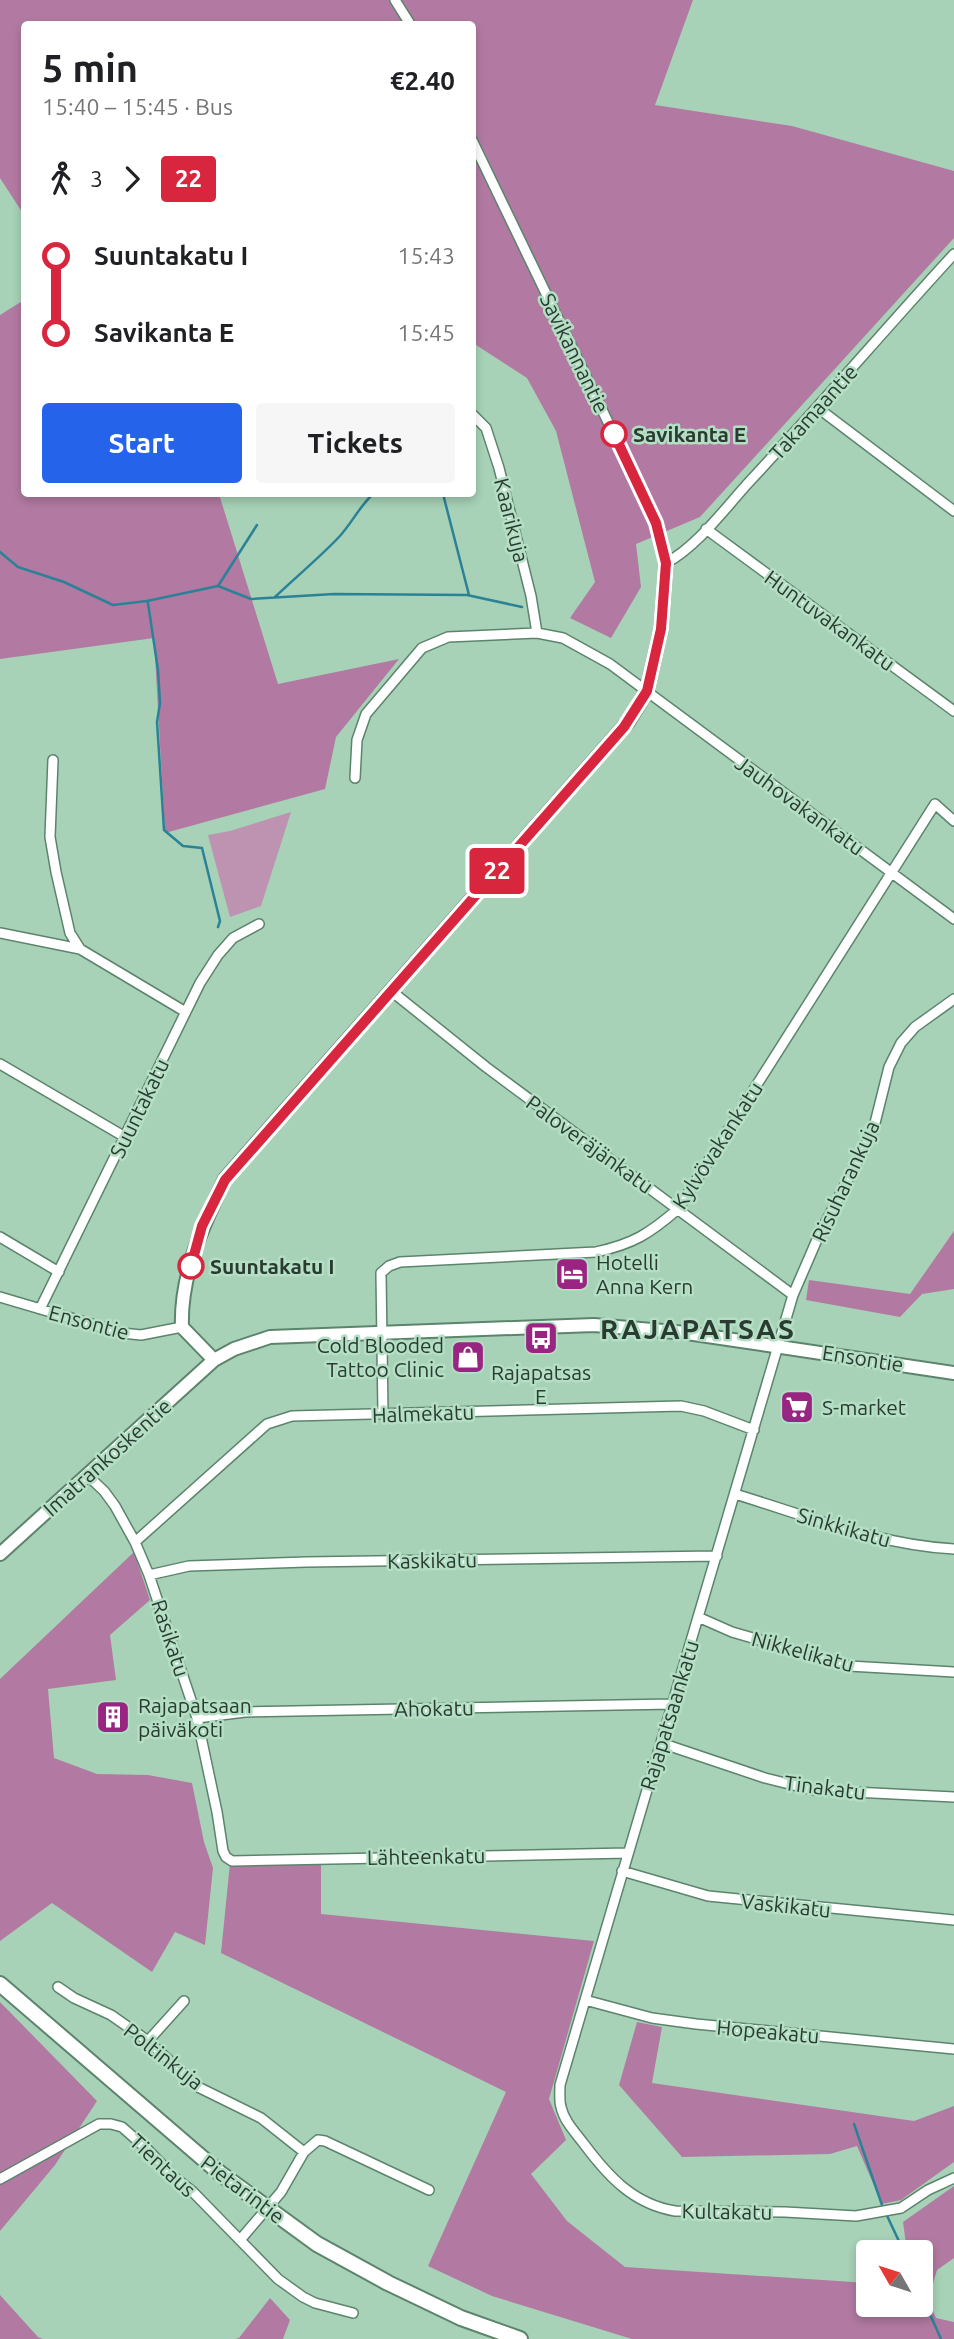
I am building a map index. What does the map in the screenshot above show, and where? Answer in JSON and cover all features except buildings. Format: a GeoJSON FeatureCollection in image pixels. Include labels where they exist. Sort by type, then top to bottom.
{"type":"FeatureCollection","features":[{"type":"Feature","properties":{"kind":"main road","name":"Pietarintie"},"geometry":{"type":"LineString","coordinates":[[0,1984],[221,2175],[317,2244],[388,2283],[461,2318],[520,2339]]}},
{"type":"Feature","properties":{"kind":"street"},"geometry":{"type":"LineString","coordinates":[[395,0],[408,21]]}},
{"type":"Feature","properties":{"kind":"street","name":"Savikannantie"},"geometry":{"type":"LineString","coordinates":[[182,1327],[181,1310],[187,1279],[202,1226],[225,1180],[628,722],[647,691],[661,629],[666,563],[656,523],[476,149]]}},
{"type":"Feature","properties":{"kind":"street","name":"Takamaantie"},"geometry":{"type":"LineString","coordinates":[[666,563],[679,557],[706,529],[818,408],[954,254]]}},
{"type":"Feature","properties":{"kind":"street"},"geometry":{"type":"LineString","coordinates":[[818,408],[954,511]]}},
{"type":"Feature","properties":{"kind":"street","name":"Kaarikuja"},"geometry":{"type":"LineString","coordinates":[[476,418],[486,428],[499,468],[531,596],[537,633]]}},
{"type":"Feature","properties":{"kind":"street","name":"Huntuvakankatu"},"geometry":{"type":"LineString","coordinates":[[706,529],[954,711]]}},
{"type":"Feature","properties":{"kind":"street","name":"Jauhovakankatu"},"geometry":{"type":"LineString","coordinates":[[355,778],[356,740],[366,714],[422,648],[448,637],[537,633],[563,638],[588,651],[647,691],[954,919]]}},
{"type":"Feature","properties":{"kind":"street"},"geometry":{"type":"LineString","coordinates":[[53,760],[50,837],[55,872],[70,933],[80,949]]}},
{"type":"Feature","properties":{"kind":"street","name":"Kylvövakankatu"},"geometry":{"type":"LineString","coordinates":[[383,1334],[381,1273],[389,1266],[400,1262],[596,1252],[625,1245],[657,1227],[678,1209],[935,803],[954,821]]}},
{"type":"Feature","properties":{"kind":"street","name":"Suuntakatu"},"geometry":{"type":"LineString","coordinates":[[40,1309],[184,1011],[218,955],[233,938],[259,924]]}},
{"type":"Feature","properties":{"kind":"street"},"geometry":{"type":"LineString","coordinates":[[0,933],[80,949],[184,1011]]}},
{"type":"Feature","properties":{"kind":"street","name":"Paloveräjänkatu"},"geometry":{"type":"LineString","coordinates":[[390,990],[486,1068],[793,1295]]}},
{"type":"Feature","properties":{"kind":"street","name":"Risuharankuja"},"geometry":{"type":"LineString","coordinates":[[779,1345],[793,1295],[819,1235],[873,1131],[889,1067],[901,1043],[915,1027],[954,999]]}},
{"type":"Feature","properties":{"kind":"street"},"geometry":{"type":"LineString","coordinates":[[0,1065],[125,1137]]}},
{"type":"Feature","properties":{"kind":"street"},"geometry":{"type":"LineString","coordinates":[[0,1237],[59,1272]]}},
{"type":"Feature","properties":{"kind":"street","name":"Ensontie"},"geometry":{"type":"LineString","coordinates":[[0,1297],[121,1334],[141,1335],[182,1327]]}},
{"type":"Feature","properties":{"kind":"street","name":"Ensontie"},"geometry":{"type":"LineString","coordinates":[[214,1360],[234,1349],[270,1337],[594,1325],[639,1327],[779,1345],[954,1373]]}},
{"type":"Feature","properties":{"kind":"street"},"geometry":{"type":"LineString","coordinates":[[182,1327],[214,1360]]}},
{"type":"Feature","properties":{"kind":"street"},"geometry":{"type":"LineString","coordinates":[[383,1334],[383,1413]]}},
{"type":"Feature","properties":{"kind":"street","name":"Rajapatsaankatu"},"geometry":{"type":"LineString","coordinates":[[559,2085],[779,1345]]}},
{"type":"Feature","properties":{"kind":"street","name":"Imatrankoskentie"},"geometry":{"type":"LineString","coordinates":[[0,1554],[214,1360]]}},
{"type":"Feature","properties":{"kind":"street","name":"Halmekatu"},"geometry":{"type":"LineString","coordinates":[[135,1542],[267,1424],[292,1416],[681,1406],[704,1411],[754,1430]]}},
{"type":"Feature","properties":{"kind":"street","name":"Rasikatu"},"geometry":{"type":"LineString","coordinates":[[87,1475],[115,1506],[149,1575],[197,1718],[226,1857]]}},
{"type":"Feature","properties":{"kind":"street","name":"Sinkkikatu"},"geometry":{"type":"LineString","coordinates":[[735,1494],[884,1540],[954,1549]]}},
{"type":"Feature","properties":{"kind":"street","name":"Kaskikatu"},"geometry":{"type":"LineString","coordinates":[[149,1575],[189,1566],[306,1562],[716,1556]]}},
{"type":"Feature","properties":{"kind":"street","name":"Nikkelikatu"},"geometry":{"type":"LineString","coordinates":[[698,1617],[732,1632],[849,1666],[954,1672]]}},
{"type":"Feature","properties":{"kind":"street","name":"Ahokatu"},"geometry":{"type":"LineString","coordinates":[[197,1718],[245,1712],[671,1704]]}},
{"type":"Feature","properties":{"kind":"street","name":"Tinakatu"},"geometry":{"type":"LineString","coordinates":[[661,1744],[765,1778],[813,1790],[954,1797]]}},
{"type":"Feature","properties":{"kind":"street","name":"Lähteenkatu"},"geometry":{"type":"LineString","coordinates":[[226,1857],[232,1861],[628,1853]]}},
{"type":"Feature","properties":{"kind":"street","name":"Vaskikatu"},"geometry":{"type":"LineString","coordinates":[[622,1871],[708,1896],[954,1920]]}},
{"type":"Feature","properties":{"kind":"street","name":"Poltinkuja"},"geometry":{"type":"LineString","coordinates":[[58,1987],[74,1998],[111,2015],[148,2041],[198,2087],[261,2118],[304,2152]]}},
{"type":"Feature","properties":{"kind":"street","name":"Hopeakatu"},"geometry":{"type":"LineString","coordinates":[[585,2000],[652,2018],[696,2024],[954,2049]]}},
{"type":"Feature","properties":{"kind":"street"},"geometry":{"type":"LineString","coordinates":[[148,2041],[184,2001]]}},
{"type":"Feature","properties":{"kind":"street","name":"Kultakatu"},"geometry":{"type":"LineString","coordinates":[[559,2085],[560,2105],[569,2126],[602,2167],[631,2194],[660,2208],[675,2211],[785,2212],[856,2217],[901,2208],[928,2190],[954,2178]]}},
{"type":"Feature","properties":{"kind":"street","name":"Tientaus"},"geometry":{"type":"LineString","coordinates":[[0,2179],[89,2128],[111,2123],[122,2127],[278,2279],[315,2303],[353,2313]]}},
{"type":"Feature","properties":{"kind":"street"},"geometry":{"type":"LineString","coordinates":[[240,2240],[268,2209],[304,2152],[317,2140],[325,2141],[429,2190]]}},
{"type":"Feature","properties":{"kind":"shaded area"},"geometry":{"type":"Polygon","coordinates":[[[0,0],[693,0],[655,105],[792,126],[954,171],[954,238],[700,517],[636,544],[641,587],[611,638],[570,618],[595,582],[556,431],[527,378],[476,345],[476,21],[21,21],[21,210],[0,178],[0,0]]]}},
{"type":"Feature","properties":{"kind":"shaded area"},"geometry":{"type":"Polygon","coordinates":[[[21,302],[21,497],[220,497],[278,684],[399,659],[336,737],[325,789],[165,833],[154,638],[0,659],[0,315],[21,302]]]}},
{"type":"Feature","properties":{"kind":"shaded area"},"geometry":{"type":"Polygon","coordinates":[[[291,812],[261,906],[230,917],[208,835],[291,812]]]}},
{"type":"Feature","properties":{"kind":"shaded area"},"geometry":{"type":"Polygon","coordinates":[[[954,1231],[954,1289],[922,1294],[900,1317],[806,1300],[809,1280],[910,1294],[954,1231]]]}},
{"type":"Feature","properties":{"kind":"shaded area"},"geometry":{"type":"Polygon","coordinates":[[[134,1552],[150,1600],[110,1635],[116,1680],[48,1689],[54,1758],[97,1774],[148,1775],[192,1783],[204,1842],[213,1868],[205,1945],[175,1932],[152,1972],[52,1903],[0,1941],[0,1679],[134,1552]]]}},
{"type":"Feature","properties":{"kind":"shaded area"},"geometry":{"type":"Polygon","coordinates":[[[321,1862],[321,1914],[594,1941],[549,2099],[566,2140],[531,2174],[567,2221],[625,2267],[856,2282],[856,2317],[933,2317],[933,2311],[936,2318],[954,2322],[954,2339],[632,2339],[492,2296],[428,2266],[506,2092],[221,1953],[230,1863],[321,1862]]]}},
{"type":"Feature","properties":{"kind":"shaded area"},"geometry":{"type":"Polygon","coordinates":[[[0,2002],[97,2101],[55,2165],[0,2231],[0,2002]]]}},
{"type":"Feature","properties":{"kind":"shaded area"},"geometry":{"type":"Polygon","coordinates":[[[637,2022],[662,2027],[652,2083],[914,2121],[954,2106],[954,2162],[901,2200],[882,2204],[857,2146],[830,2154],[682,2157],[619,2085],[637,2022]]]}},
{"type":"Feature","properties":{"kind":"shaded area"},"geometry":{"type":"Polygon","coordinates":[[[954,2186],[954,2258],[937,2270],[933,2283],[933,2240],[905,2240],[903,2222],[954,2186]]]}},
{"type":"Feature","properties":{"kind":"shaded area"},"geometry":{"type":"Polygon","coordinates":[[[0,2295],[38,2337],[43,2339],[0,2339],[0,2295]]]}},
{"type":"Feature","properties":{"kind":"shaded area"},"geometry":{"type":"Polygon","coordinates":[[[270,2298],[290,2320],[283,2339],[235,2339],[239,2338],[270,2298]]]}},
{"type":"Feature","properties":{"kind":"waterway"},"geometry":{"type":"LineString","coordinates":[[275,597],[339,537],[370,497]]}},
{"type":"Feature","properties":{"kind":"waterway"},"geometry":{"type":"LineString","coordinates":[[444,497],[469,595]]}},
{"type":"Feature","properties":{"kind":"waterway"},"geometry":{"type":"LineString","coordinates":[[218,586],[257,525]]}},
{"type":"Feature","properties":{"kind":"waterway"},"geometry":{"type":"LineString","coordinates":[[0,552],[18,567],[64,582],[113,605],[147,601],[218,586],[251,599],[334,594],[467,595],[522,607]]}},
{"type":"Feature","properties":{"kind":"waterway"},"geometry":{"type":"LineString","coordinates":[[148,603],[158,670],[160,703],[157,722],[164,830],[183,846],[202,848],[220,921],[218,927]]}},
{"type":"Feature","properties":{"kind":"waterway"},"geometry":{"type":"LineString","coordinates":[[854,2124],[882,2205],[898,2240]]}},
{"type":"Feature","properties":{"kind":"waterway"},"geometry":{"type":"LineString","coordinates":[[931,2317],[941,2339]]}},
{"type":"Feature","properties":{"kind":"bus line","name":"22"},"geometry":{"type":"LineString","coordinates":[[191,1266],[202,1226],[225,1180],[624,727],[647,691],[661,629],[666,563],[656,523],[614,434]]}},
{"type":"Feature","properties":{"kind":"place","name":"Savikanta E"},"geometry":{"type":"Point","coordinates":[614,434]}},
{"type":"Feature","properties":{"kind":"place","name":"Suuntakatu I"},"geometry":{"type":"Point","coordinates":[191,1266]}},
{"type":"Feature","properties":{"kind":"place","name":"Hotelli Anna Kern"},"geometry":{"type":"Point","coordinates":[572,1274]}},
{"type":"Feature","properties":{"kind":"place","name":"Rajapatsas E"},"geometry":{"type":"Point","coordinates":[541,1338]}},
{"type":"Feature","properties":{"kind":"place","name":"Cold Blooded Tattoo Clinic"},"geometry":{"type":"Point","coordinates":[468,1357]}},
{"type":"Feature","properties":{"kind":"place","name":"S-market"},"geometry":{"type":"Point","coordinates":[797,1407]}},
{"type":"Feature","properties":{"kind":"place","name":"Rajapatsaan päiväkoti"},"geometry":{"type":"Point","coordinates":[113,1717]}},
{"type":"Feature","properties":{"kind":"district","name":"RAJAPATSAS"},"geometry":{"type":"Point","coordinates":[698,1328]}}]}
